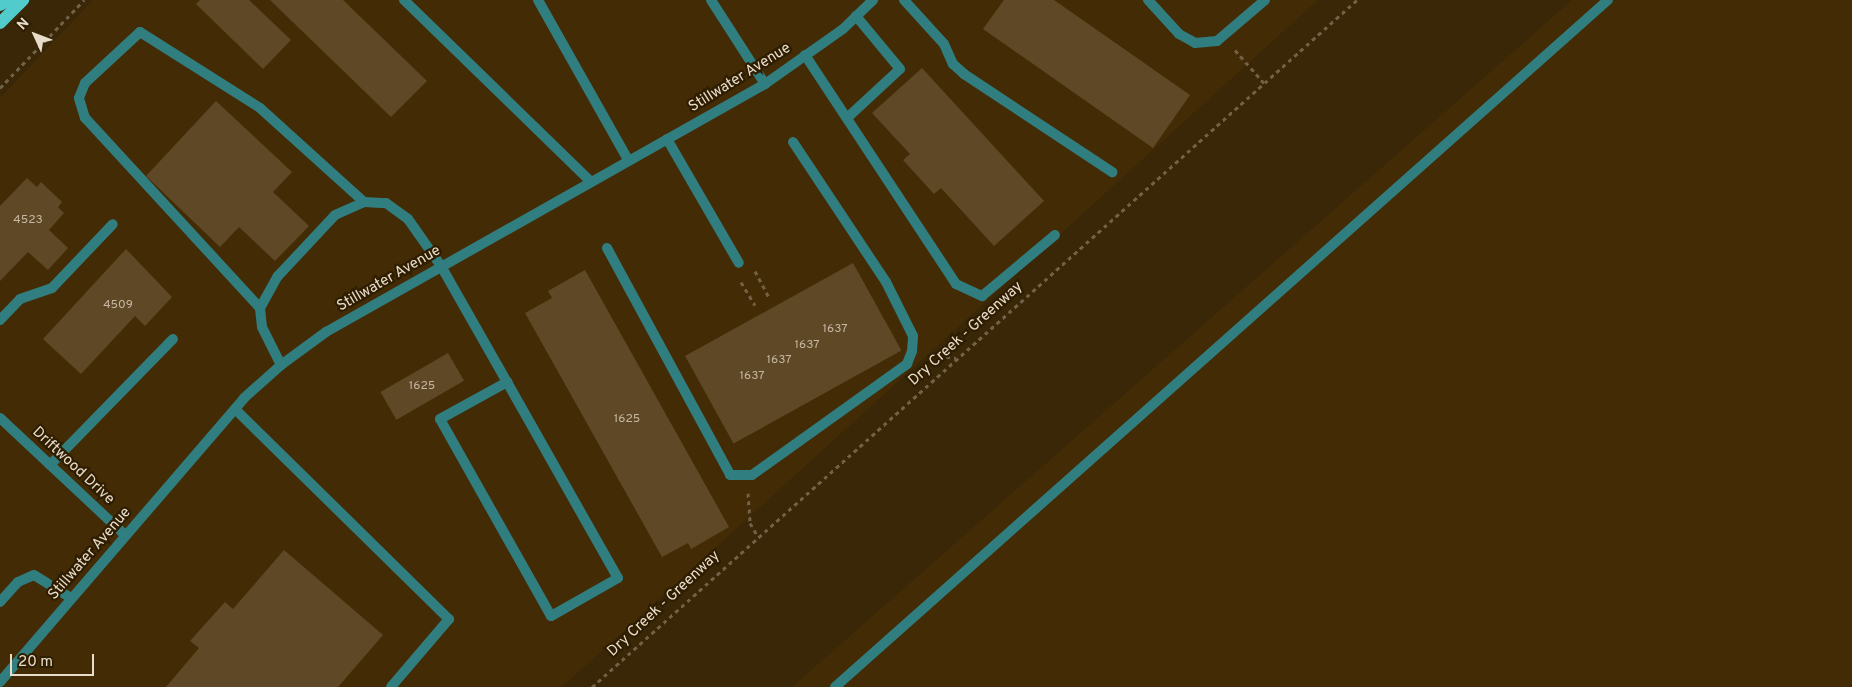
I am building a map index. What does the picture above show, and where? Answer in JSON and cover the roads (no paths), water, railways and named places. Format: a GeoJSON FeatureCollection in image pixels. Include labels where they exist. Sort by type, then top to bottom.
{"type":"FeatureCollection","features":[{"type":"Feature","properties":{"kind":"main road"},"geometry":{"type":"LineString","coordinates":[[0,5],[9,0]]}},
{"type":"Feature","properties":{"kind":"main road"},"geometry":{"type":"LineString","coordinates":[[0,24],[22,0]]}},
{"type":"Feature","properties":{"kind":"street"},"geometry":{"type":"LineString","coordinates":[[404,0],[589,180]]}},
{"type":"Feature","properties":{"kind":"street"},"geometry":{"type":"LineString","coordinates":[[538,0],[628,160]]}},
{"type":"Feature","properties":{"kind":"street"},"geometry":{"type":"LineString","coordinates":[[711,0],[765,84]]}},
{"type":"Feature","properties":{"kind":"street","name":"Stillwater Avenue"},"geometry":{"type":"LineString","coordinates":[[0,682],[235,409],[281,365],[326,332],[589,180],[765,84],[856,16],[873,0]]}},
{"type":"Feature","properties":{"kind":"street"},"geometry":{"type":"LineString","coordinates":[[904,0],[964,74],[1112,172]]}},
{"type":"Feature","properties":{"kind":"street"},"geometry":{"type":"LineString","coordinates":[[1148,0],[1179,34],[1195,43],[1223,37],[1265,0]]}},
{"type":"Feature","properties":{"kind":"street"},"geometry":{"type":"LineString","coordinates":[[835,687],[1608,0]]}},
{"type":"Feature","properties":{"kind":"street"},"geometry":{"type":"LineString","coordinates":[[847,118],[900,69],[856,16]]}},
{"type":"Feature","properties":{"kind":"street"},"geometry":{"type":"LineString","coordinates":[[260,308],[84,118],[79,98],[85,83],[140,32],[260,108],[364,202]]}},
{"type":"Feature","properties":{"kind":"street"},"geometry":{"type":"LineString","coordinates":[[805,55],[956,284],[982,296],[1055,234]]}},
{"type":"Feature","properties":{"kind":"street"},"geometry":{"type":"LineString","coordinates":[[667,139],[739,263]]}},
{"type":"Feature","properties":{"kind":"street"},"geometry":{"type":"LineString","coordinates":[[607,248],[730,475],[746,475],[907,364],[912,351],[913,336],[886,282],[793,142]]}},
{"type":"Feature","properties":{"kind":"street"},"geometry":{"type":"LineString","coordinates":[[281,365],[262,326],[260,308],[278,276],[335,215],[364,202],[386,203],[408,218],[441,266],[618,578],[551,616],[440,420],[506,382]]}},
{"type":"Feature","properties":{"kind":"street"},"geometry":{"type":"LineString","coordinates":[[0,320],[20,299],[52,288],[113,224]]}},
{"type":"Feature","properties":{"kind":"street"},"geometry":{"type":"LineString","coordinates":[[50,465],[172,339]]}},
{"type":"Feature","properties":{"kind":"street"},"geometry":{"type":"LineString","coordinates":[[235,409],[449,619],[391,687]]}},
{"type":"Feature","properties":{"kind":"street","name":"Driftwood Drive"},"geometry":{"type":"LineString","coordinates":[[0,418],[125,535]]}},
{"type":"Feature","properties":{"kind":"street"},"geometry":{"type":"LineString","coordinates":[[0,602],[18,582],[34,575],[71,598]]}}]}
